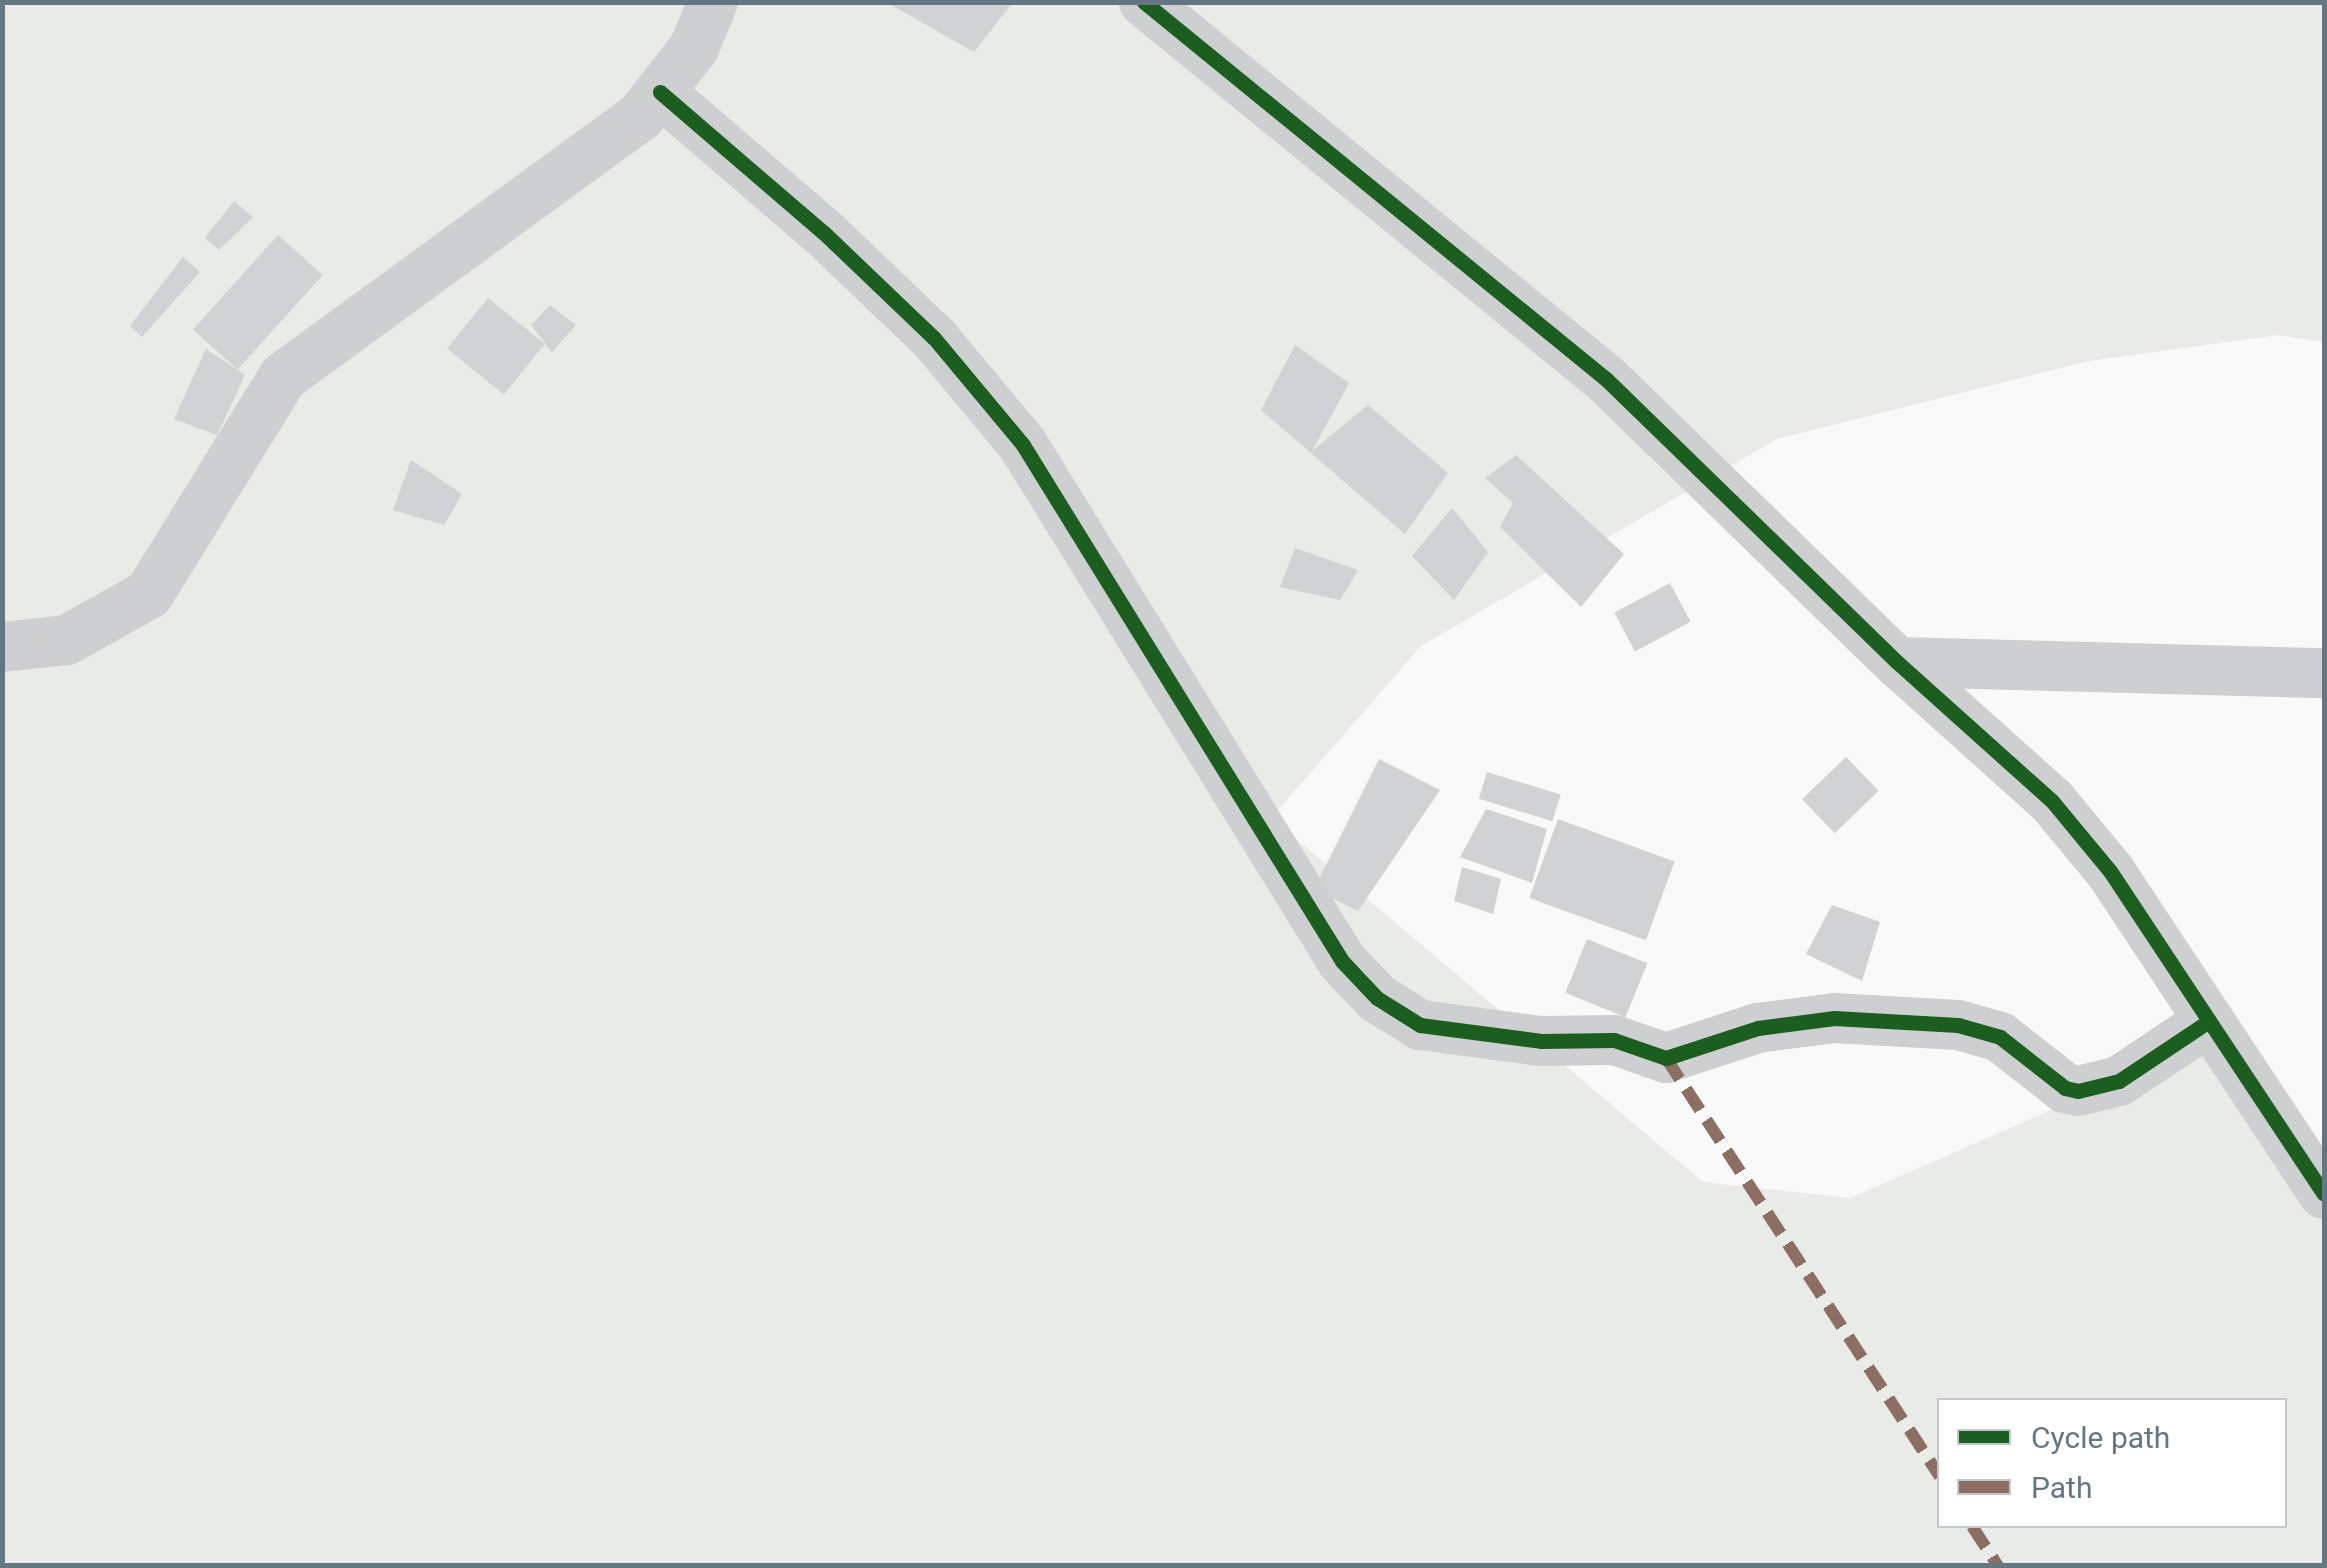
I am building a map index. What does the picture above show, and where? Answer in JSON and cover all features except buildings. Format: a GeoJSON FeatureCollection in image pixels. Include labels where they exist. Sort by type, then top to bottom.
{"type":"FeatureCollection","features":[{"type":"Feature","properties":{"kind":"street"},"geometry":{"type":"LineString","coordinates":[[2,647],[67,640],[149,594],[283,377],[640,116],[694,48],[713,2]]}},
{"type":"Feature","properties":{"kind":"street"},"geometry":{"type":"LineString","coordinates":[[1144,2],[1606,379],[1897,662],[2052,801],[2110,871],[2324,1194]]}},
{"type":"Feature","properties":{"kind":"street"},"geometry":{"type":"LineString","coordinates":[[660,92],[823,232],[934,338],[1023,445],[1074,521],[1342,961],[1377,998],[1420,1025],[1540,1041],[1614,1040],[1666,1058],[1758,1028],[1834,1018],[1958,1025],[2000,1037],[2065,1088],[2078,1092],[2119,1081],[2209,1021]]}},
{"type":"Feature","properties":{"kind":"street"},"geometry":{"type":"LineString","coordinates":[[1897,662],[2324,673]]}},
{"type":"Feature","properties":{"kind":"shaded area"},"geometry":{"type":"Polygon","coordinates":[[[3,3],[2324,3],[2324,342],[2278,335],[2089,361],[1777,439],[1421,646],[1271,818],[1703,1182],[1850,1198],[2090,1093],[2181,1021],[2324,1153],[2324,1565],[3,1566],[3,3]]]}},
{"type":"Feature","properties":{"kind":"marked path"},"geometry":{"type":"LineString","coordinates":[[1666,1058],[1937,1471]]}},
{"type":"Feature","properties":{"kind":"marked path"},"geometry":{"type":"LineString","coordinates":[[1973,1528],[1998,1566]]}},
{"type":"Feature","properties":{"kind":"cycle path"},"geometry":{"type":"LineString","coordinates":[[1144,2],[1606,379],[1897,662],[2052,801],[2110,871],[2324,1194]]}},
{"type":"Feature","properties":{"kind":"cycle path"},"geometry":{"type":"LineString","coordinates":[[660,92],[823,232],[934,338],[1023,445],[1342,961],[1377,998],[1420,1025],[1541,1041],[1614,1040],[1666,1058],[1758,1028],[1834,1018],[1958,1025],[2000,1037],[2065,1088],[2078,1091],[2119,1081],[2209,1021]]}}]}
